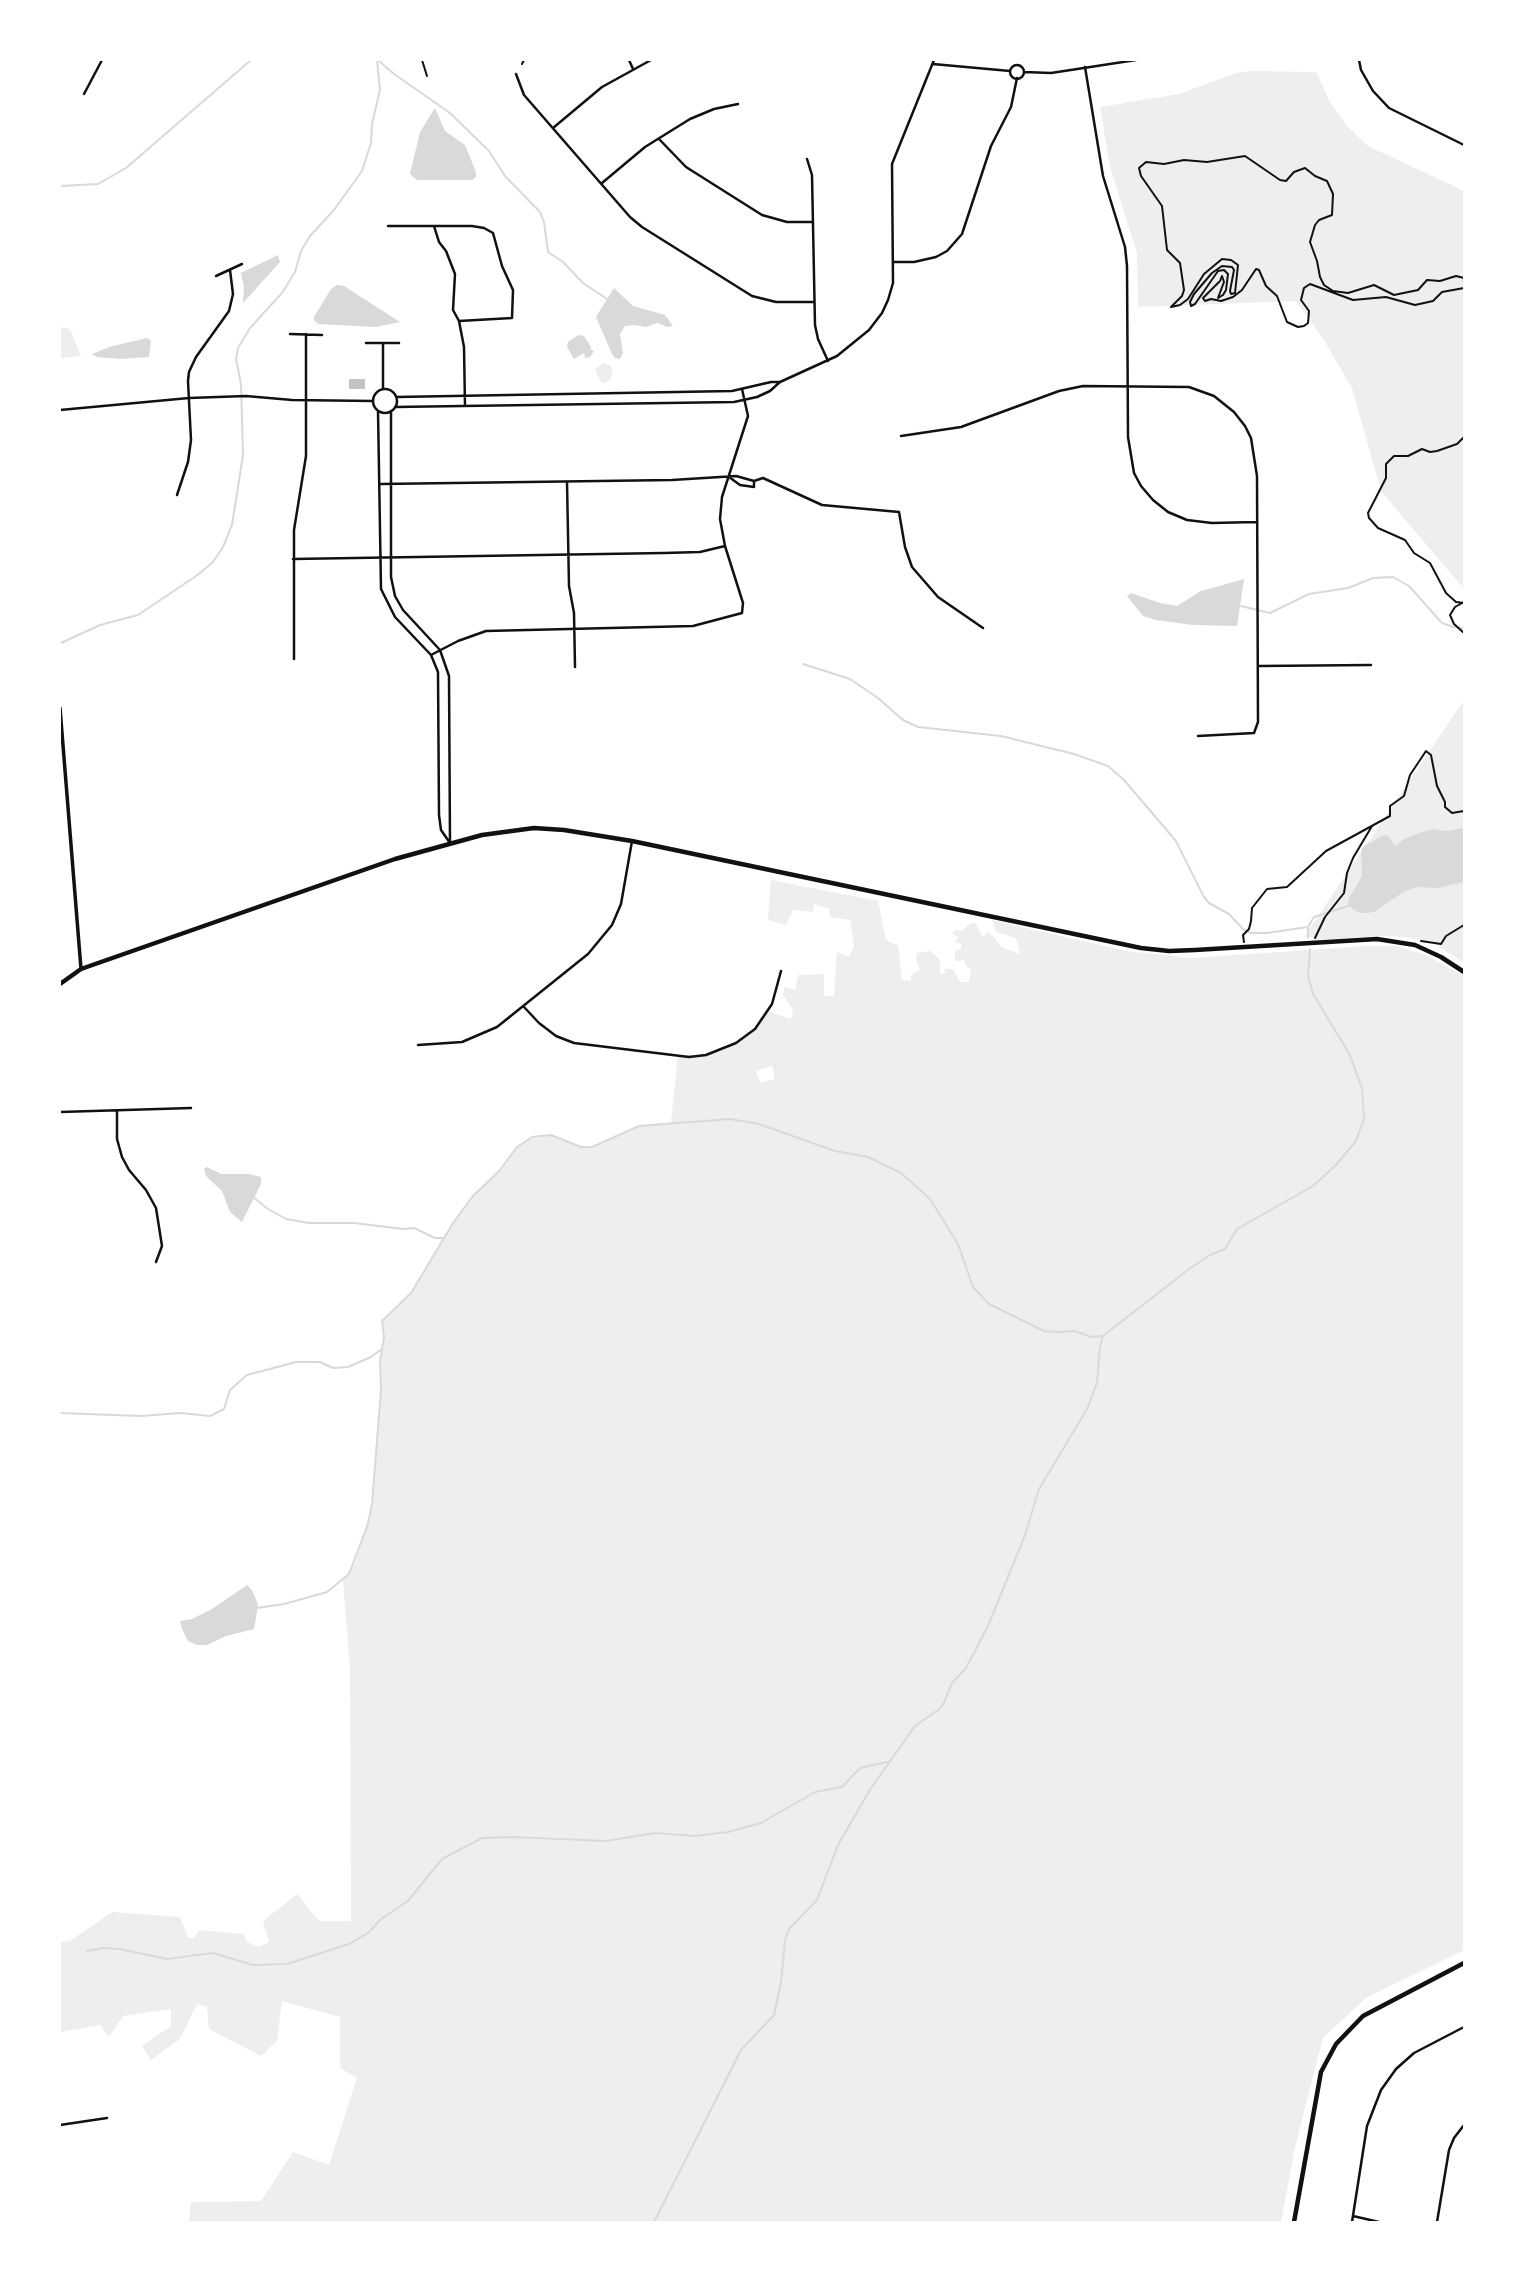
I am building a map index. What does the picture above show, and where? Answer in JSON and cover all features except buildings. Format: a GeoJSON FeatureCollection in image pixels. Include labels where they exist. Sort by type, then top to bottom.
{"type":"FeatureCollection","features":[{"type":"Feature","properties":{"kind":"main road"},"geometry":{"type":"LineString","coordinates":[[60,984],[81,969],[395,859],[450,843],[509,830],[534,828],[632,841],[1141,948],[1168,951],[1249,948],[1377,939],[1415,945],[1465,972]]}},
{"type":"Feature","properties":{"kind":"main road"},"geometry":{"type":"LineString","coordinates":[[1294,2222],[1321,2072],[1336,2044],[1363,2016],[1465,1963]]}},
{"type":"Feature","properties":{"kind":"street"},"geometry":{"type":"LineString","coordinates":[[84,94],[102,61],[96,60]]}},
{"type":"Feature","properties":{"kind":"street"},"geometry":{"type":"LineString","coordinates":[[629,60],[633,69]]}},
{"type":"Feature","properties":{"kind":"street"},"geometry":{"type":"LineString","coordinates":[[553,128],[602,87],[651,60]]}},
{"type":"Feature","properties":{"kind":"street"},"geometry":{"type":"LineString","coordinates":[[395,407],[745,400],[770,391],[780,382],[828,361],[861,336],[882,313],[893,283],[892,164],[934,60]]}},
{"type":"Feature","properties":{"kind":"street"},"geometry":{"type":"LineString","coordinates":[[933,64],[1010,71],[1017,65],[1017,60]]}},
{"type":"Feature","properties":{"kind":"street"},"geometry":{"type":"LineString","coordinates":[[894,262],[914,262],[936,257],[947,251],[962,234],[991,146],[1011,107],[1017,78],[1024,72],[1051,73],[1136,60]]}},
{"type":"Feature","properties":{"kind":"street"},"geometry":{"type":"LineString","coordinates":[[1359,60],[1361,70],[1373,91],[1389,108],[1465,145]]}},
{"type":"Feature","properties":{"kind":"street"},"geometry":{"type":"LineString","coordinates":[[1017,65],[1021,66],[1024,72]]}},
{"type":"Feature","properties":{"kind":"street"},"geometry":{"type":"LineString","coordinates":[[1085,67],[1101,165],[1125,247],[1129,455],[1137,480],[1153,500],[1168,512],[1187,520],[1212,523],[1256,522]]}},
{"type":"Feature","properties":{"kind":"street"},"geometry":{"type":"LineString","coordinates":[[1010,71],[1012,77],[1017,78]]}},
{"type":"Feature","properties":{"kind":"street"},"geometry":{"type":"LineString","coordinates":[[516,74],[524,95],[630,217],[642,227],[752,296],[776,302],[813,302]]}},
{"type":"Feature","properties":{"kind":"street"},"geometry":{"type":"LineString","coordinates":[[602,183],[645,146],[690,119],[714,109],[738,104]]}},
{"type":"Feature","properties":{"kind":"street"},"geometry":{"type":"LineString","coordinates":[[659,139],[686,167],[762,215],[787,222],[812,222]]}},
{"type":"Feature","properties":{"kind":"street"},"geometry":{"type":"LineString","coordinates":[[807,159],[812,175],[813,302],[818,339],[828,361]]}},
{"type":"Feature","properties":{"kind":"street"},"geometry":{"type":"LineString","coordinates":[[388,226],[472,226],[493,233],[502,267],[513,290],[512,318],[459,321]]}},
{"type":"Feature","properties":{"kind":"street"},"geometry":{"type":"LineString","coordinates":[[434,226],[455,274],[453,310],[459,321],[464,347],[465,406]]}},
{"type":"Feature","properties":{"kind":"street"},"geometry":{"type":"LineString","coordinates":[[216,276],[242,264]]}},
{"type":"Feature","properties":{"kind":"street"},"geometry":{"type":"LineString","coordinates":[[177,495],[188,462],[191,440],[188,382],[192,364],[225,319],[232,303],[230,270]]}},
{"type":"Feature","properties":{"kind":"street"},"geometry":{"type":"LineString","coordinates":[[290,334],[322,335]]}},
{"type":"Feature","properties":{"kind":"street"},"geometry":{"type":"LineString","coordinates":[[294,659],[294,518],[306,456],[306,334]]}},
{"type":"Feature","properties":{"kind":"street"},"geometry":{"type":"LineString","coordinates":[[366,342],[399,343]]}},
{"type":"Feature","properties":{"kind":"street"},"geometry":{"type":"LineString","coordinates":[[383,343],[383,389]]}},
{"type":"Feature","properties":{"kind":"street"},"geometry":{"type":"LineString","coordinates":[[373,401],[377,392],[383,389],[391,391],[397,397],[465,396],[742,389],[780,382]]}},
{"type":"Feature","properties":{"kind":"street"},"geometry":{"type":"LineString","coordinates":[[901,436],[961,427],[1059,391],[1083,386],[1189,387],[1214,396],[1234,412],[1245,426],[1255,453],[1258,722],[1254,733],[1198,736]]}},
{"type":"Feature","properties":{"kind":"street"},"geometry":{"type":"LineString","coordinates":[[431,655],[486,631],[693,626],[742,613],[743,603],[719,519],[748,416],[742,389]]}},
{"type":"Feature","properties":{"kind":"street"},"geometry":{"type":"LineString","coordinates":[[60,410],[189,398],[246,396],[373,401]]}},
{"type":"Feature","properties":{"kind":"street"},"geometry":{"type":"LineString","coordinates":[[378,411],[391,411],[395,407],[397,397]]}},
{"type":"Feature","properties":{"kind":"street"},"geometry":{"type":"LineString","coordinates":[[373,401],[378,411],[381,589],[395,617],[431,655],[439,682],[439,815],[441,830],[450,843]]}},
{"type":"Feature","properties":{"kind":"street"},"geometry":{"type":"LineString","coordinates":[[391,411],[391,558],[395,596],[403,610],[440,650],[449,676],[450,843]]}},
{"type":"Feature","properties":{"kind":"street"},"geometry":{"type":"LineString","coordinates":[[729,477],[740,485],[751,488],[754,488],[754,481]]}},
{"type":"Feature","properties":{"kind":"street"},"geometry":{"type":"LineString","coordinates":[[380,484],[729,477],[743,477],[754,481],[763,478],[822,505],[899,512],[905,547],[912,566],[938,597],[983,628]]}},
{"type":"Feature","properties":{"kind":"street"},"geometry":{"type":"LineString","coordinates":[[567,482],[569,586],[574,612],[575,667]]}},
{"type":"Feature","properties":{"kind":"street"},"geometry":{"type":"LineString","coordinates":[[293,559],[700,552],[725,546]]}},
{"type":"Feature","properties":{"kind":"street"},"geometry":{"type":"LineString","coordinates":[[1258,666],[1371,665]]}},
{"type":"Feature","properties":{"kind":"street"},"geometry":{"type":"LineString","coordinates":[[60,708],[81,969]]}},
{"type":"Feature","properties":{"kind":"street"},"geometry":{"type":"LineString","coordinates":[[439,751],[450,751]]}},
{"type":"Feature","properties":{"kind":"street"},"geometry":{"type":"LineString","coordinates":[[418,1045],[462,1042],[479,1037],[524,1007],[588,954],[606,933],[621,904],[632,841]]}},
{"type":"Feature","properties":{"kind":"street"},"geometry":{"type":"LineString","coordinates":[[524,1007],[556,1036],[574,1043],[689,1056],[706,1055],[736,1043],[755,1030],[772,1004],[781,971]]}},
{"type":"Feature","properties":{"kind":"street"},"geometry":{"type":"LineString","coordinates":[[60,1112],[191,1108]]}},
{"type":"Feature","properties":{"kind":"street"},"geometry":{"type":"LineString","coordinates":[[117,1111],[117,1139],[122,1157],[156,1208],[162,1246],[156,1262]]}},
{"type":"Feature","properties":{"kind":"street"},"geometry":{"type":"LineString","coordinates":[[1352,2222],[1367,2126],[1381,2090],[1396,2069],[1414,2053],[1465,2027]]}},
{"type":"Feature","properties":{"kind":"street"},"geometry":{"type":"LineString","coordinates":[[60,2125],[107,2118]]}},
{"type":"Feature","properties":{"kind":"street"},"geometry":{"type":"LineString","coordinates":[[1437,2222],[1449,2150],[1454,2138],[1465,2125]]}},
{"type":"Feature","properties":{"kind":"street"},"geometry":{"type":"LineString","coordinates":[[1353,2216],[1379,2222]]}},
{"type":"Feature","properties":{"kind":"path"},"geometry":{"type":"LineString","coordinates":[[422,60],[427,76]]}},
{"type":"Feature","properties":{"kind":"path"},"geometry":{"type":"LineString","coordinates":[[522,64],[524,60]]}},
{"type":"Feature","properties":{"kind":"path"},"geometry":{"type":"LineString","coordinates":[[1465,278],[1456,276],[1440,281],[1427,280],[1418,290],[1394,295],[1374,285],[1349,293],[1333,291],[1324,285],[1320,277],[1310,242],[1319,220],[1332,215],[1333,194],[1327,181],[1315,176],[1305,167],[1294,172],[1286,181],[1280,180],[1245,156],[1207,162],[1146,162],[1139,168],[1141,176],[1162,206],[1167,250],[1178,259],[1182,269],[1182,296],[1171,307],[1188,299],[1204,274],[1222,260],[1231,260],[1238,265],[1235,293],[1231,294],[1230,291],[1234,270],[1232,267],[1222,266],[1212,273],[1194,294],[1191,306],[1218,271],[1224,270],[1228,274],[1226,290],[1218,298],[1224,282],[1222,276],[1203,298],[1205,301],[1221,301],[1233,297],[1242,290],[1256,269],[1266,286],[1277,296],[1287,322],[1298,327],[1308,323],[1309,311],[1301,300],[1304,288],[1310,284],[1353,300],[1386,297],[1415,305],[1433,301],[1442,292],[1465,288]]}},
{"type":"Feature","properties":{"kind":"path"},"geometry":{"type":"LineString","coordinates":[[1463,603],[1456,603],[1446,593],[1430,563],[1414,553],[1405,540],[1378,528],[1368,513],[1386,478],[1386,464],[1394,456],[1408,456],[1422,449],[1437,451],[1457,444],[1465,437]]}},
{"type":"Feature","properties":{"kind":"path"},"geometry":{"type":"LineString","coordinates":[[1463,603],[1451,610],[1450,615],[1454,624],[1465,633]]}},
{"type":"Feature","properties":{"kind":"path"},"geometry":{"type":"LineString","coordinates":[[1249,948],[1243,940],[1249,929],[1252,908],[1268,889],[1287,887],[1326,851],[1390,817],[1390,806],[1404,796],[1410,775],[1426,751],[1431,755],[1437,786],[1445,807],[1452,813],[1465,811]]}},
{"type":"Feature","properties":{"kind":"path"},"geometry":{"type":"LineString","coordinates":[[1305,944],[1317,937],[1325,917],[1344,893],[1353,858],[1372,826]]}},
{"type":"Feature","properties":{"kind":"path"},"geometry":{"type":"LineString","coordinates":[[1421,941],[1441,944],[1446,936],[1465,925]]}},
{"type":"Feature","properties":{"kind":"shaded area"},"geometry":{"type":"Polygon","coordinates":[[[1316,72],[1331,104],[1347,126],[1368,146],[1464,191],[1464,589],[1381,491],[1352,388],[1324,340],[1296,301],[1138,307],[1137,253],[1110,167],[1100,107],[1179,94],[1236,73],[1316,72]]]}},
{"type":"Feature","properties":{"kind":"shaded area"},"geometry":{"type":"Polygon","coordinates":[[[435,108],[445,131],[465,145],[476,172],[476,177],[472,180],[417,180],[410,174],[420,132],[435,108]]]}},
{"type":"Feature","properties":{"kind":"shaded area"},"geometry":{"type":"Polygon","coordinates":[[[278,255],[280,262],[243,303],[241,273],[278,255]]]}},
{"type":"Feature","properties":{"kind":"shaded area"},"geometry":{"type":"Polygon","coordinates":[[[337,285],[344,286],[400,322],[376,327],[318,324],[314,317],[331,289],[337,285]]]}},
{"type":"Feature","properties":{"kind":"shaded area"},"geometry":{"type":"Polygon","coordinates":[[[614,288],[633,306],[665,315],[673,326],[657,323],[646,327],[625,326],[620,334],[623,353],[620,359],[612,354],[596,317],[614,288]]]}},
{"type":"Feature","properties":{"kind":"shaded area"},"geometry":{"type":"Polygon","coordinates":[[[60,327],[70,329],[81,356],[60,358],[60,327]]]}},
{"type":"Feature","properties":{"kind":"shaded area"},"geometry":{"type":"Polygon","coordinates":[[[578,335],[584,336],[590,349],[594,351],[590,357],[585,358],[584,353],[574,359],[567,347],[568,342],[578,335]]]}},
{"type":"Feature","properties":{"kind":"shaded area"},"geometry":{"type":"Polygon","coordinates":[[[147,338],[151,341],[149,357],[120,359],[92,354],[109,347],[147,338]]]}},
{"type":"Feature","properties":{"kind":"shaded area"},"geometry":{"type":"Polygon","coordinates":[[[603,363],[610,365],[613,370],[610,380],[604,383],[600,381],[595,369],[603,363]]]}},
{"type":"Feature","properties":{"kind":"shaded area"},"geometry":{"type":"Polygon","coordinates":[[[1244,579],[1237,626],[1193,625],[1156,620],[1143,616],[1127,596],[1131,593],[1177,606],[1201,591],[1244,579]]]}},
{"type":"Feature","properties":{"kind":"shaded area"},"geometry":{"type":"Polygon","coordinates":[[[1464,700],[1464,963],[1434,943],[1404,937],[1316,940],[1316,937],[1304,937],[1464,700]]]}},
{"type":"Feature","properties":{"kind":"shaded area"},"geometry":{"type":"Polygon","coordinates":[[[1464,828],[1464,882],[1405,891],[1374,912],[1360,913],[1348,906],[1349,898],[1362,876],[1361,850],[1364,846],[1384,835],[1388,836],[1395,846],[1422,832],[1464,828]]]}},
{"type":"Feature","properties":{"kind":"shaded area"},"geometry":{"type":"Polygon","coordinates":[[[771,880],[878,901],[886,940],[898,945],[902,980],[911,981],[911,975],[920,969],[916,960],[917,953],[931,951],[940,960],[940,973],[944,974],[945,969],[953,969],[960,982],[969,982],[971,969],[964,960],[955,960],[955,951],[961,949],[961,943],[955,943],[958,937],[952,934],[956,930],[962,931],[971,923],[976,923],[984,937],[987,932],[1003,948],[1020,954],[1016,938],[996,932],[992,920],[1126,951],[1193,958],[1396,946],[1426,955],[1464,976],[1464,1950],[1366,1998],[1323,2038],[1295,2147],[1281,2222],[189,2222],[191,2202],[261,2201],[293,2152],[329,2165],[357,2078],[340,2068],[340,2017],[282,2001],[277,2041],[261,2056],[209,2029],[207,2007],[197,2004],[180,2039],[151,2060],[142,2046],[171,2026],[171,2009],[123,2016],[109,2037],[100,2025],[60,2032],[60,1942],[70,1941],[112,1912],[180,1917],[188,1938],[194,1938],[199,1930],[244,1934],[247,1942],[259,1947],[269,1942],[263,1921],[297,1894],[319,1921],[351,1921],[350,1669],[343,1580],[355,1563],[372,1504],[381,1390],[380,1361],[384,1337],[382,1321],[411,1293],[472,1197],[526,1140],[551,1135],[581,1147],[592,1147],[639,1126],[671,1122],[678,1055],[706,1055],[736,1043],[755,1029],[768,1011],[790,1019],[793,1016],[792,1008],[783,995],[785,987],[795,990],[798,975],[824,974],[824,996],[834,996],[837,952],[849,957],[854,946],[850,920],[830,917],[829,909],[814,904],[813,912],[793,910],[786,925],[768,920],[771,880]],[[772,1066],[756,1071],[760,1083],[775,1079],[772,1066]]]}},
{"type":"Feature","properties":{"kind":"shaded area"},"geometry":{"type":"Polygon","coordinates":[[[207,1167],[221,1174],[261,1177],[261,1184],[242,1222],[230,1212],[222,1191],[206,1176],[204,1169],[207,1167]]]}},
{"type":"Feature","properties":{"kind":"shaded area"},"geometry":{"type":"Polygon","coordinates":[[[247,1585],[258,1605],[254,1629],[226,1636],[207,1645],[188,1641],[180,1621],[192,1619],[212,1609],[247,1585]]]}},
{"type":"Feature","properties":{"kind":"waterway"},"geometry":{"type":"LineString","coordinates":[[60,186],[98,184],[126,168],[251,60]]}},
{"type":"Feature","properties":{"kind":"waterway"},"geometry":{"type":"LineString","coordinates":[[61,643],[100,625],[138,615],[199,574],[213,562],[223,547],[232,525],[243,455],[241,384],[236,359],[238,348],[250,328],[282,293],[295,272],[301,251],[310,236],[334,210],[362,171],[371,143],[372,124],[380,90],[377,60]]}},
{"type":"Feature","properties":{"kind":"waterway"},"geometry":{"type":"LineString","coordinates":[[378,60],[450,113],[489,151],[505,176],[540,212],[548,252],[563,262],[583,283],[607,299]]}},
{"type":"Feature","properties":{"kind":"waterway"},"geometry":{"type":"LineString","coordinates":[[1241,606],[1270,613],[1309,594],[1348,588],[1373,578],[1393,577],[1409,586],[1442,623],[1464,628]]}},
{"type":"Feature","properties":{"kind":"waterway"},"geometry":{"type":"LineString","coordinates":[[803,664],[850,679],[878,698],[903,720],[918,727],[1001,736],[1074,754],[1108,766],[1124,780],[1176,841],[1209,903],[1229,914],[1243,929],[1251,933],[1308,927]]}},
{"type":"Feature","properties":{"kind":"waterway"},"geometry":{"type":"LineString","coordinates":[[1308,938],[1308,927],[1314,917],[1348,906]]}},
{"type":"Feature","properties":{"kind":"waterway"},"geometry":{"type":"LineString","coordinates":[[654,2222],[741,2050],[774,2015],[789,1929],[817,1900],[838,1845],[871,1788],[915,1726],[944,1703],[952,1683],[966,1668],[988,1626],[1025,1535],[1039,1489],[1087,1409],[1097,1383],[1103,1336],[1189,1269],[1225,1249],[1237,1229],[1313,1186],[1336,1165],[1356,1141],[1364,1119],[1362,1088],[1349,1053],[1313,994],[1308,976],[1310,949]]}},
{"type":"Feature","properties":{"kind":"waterway"},"geometry":{"type":"LineString","coordinates":[[257,1608],[284,1604],[327,1592],[349,1574],[368,1524],[372,1504],[381,1390],[380,1361],[384,1337],[382,1321],[411,1293],[472,1197],[499,1171],[517,1147],[532,1137],[551,1135],[581,1147],[592,1147],[639,1126],[730,1119],[759,1124],[835,1151],[868,1157],[901,1173],[930,1199],[958,1244],[973,1287],[989,1304],[1044,1331],[1075,1331],[1091,1337],[1102,1336]]}},
{"type":"Feature","properties":{"kind":"waterway"},"geometry":{"type":"LineString","coordinates":[[253,1197],[286,1219],[309,1223],[354,1223],[414,1228],[435,1238],[443,1238]]}},
{"type":"Feature","properties":{"kind":"waterway"},"geometry":{"type":"LineString","coordinates":[[60,1413],[141,1416],[181,1413],[210,1416],[224,1409],[230,1390],[247,1375],[296,1362],[320,1362],[333,1368],[348,1367],[382,1349]]}},
{"type":"Feature","properties":{"kind":"waterway"},"geometry":{"type":"LineString","coordinates":[[87,1951],[120,1949],[167,1959],[213,1953],[253,1965],[287,1964],[349,1944],[368,1933],[381,1919],[408,1901],[442,1859],[482,1838],[606,1841],[655,1833],[695,1836],[728,1832],[761,1823],[815,1792],[842,1787],[860,1768],[887,1762]]}}]}
